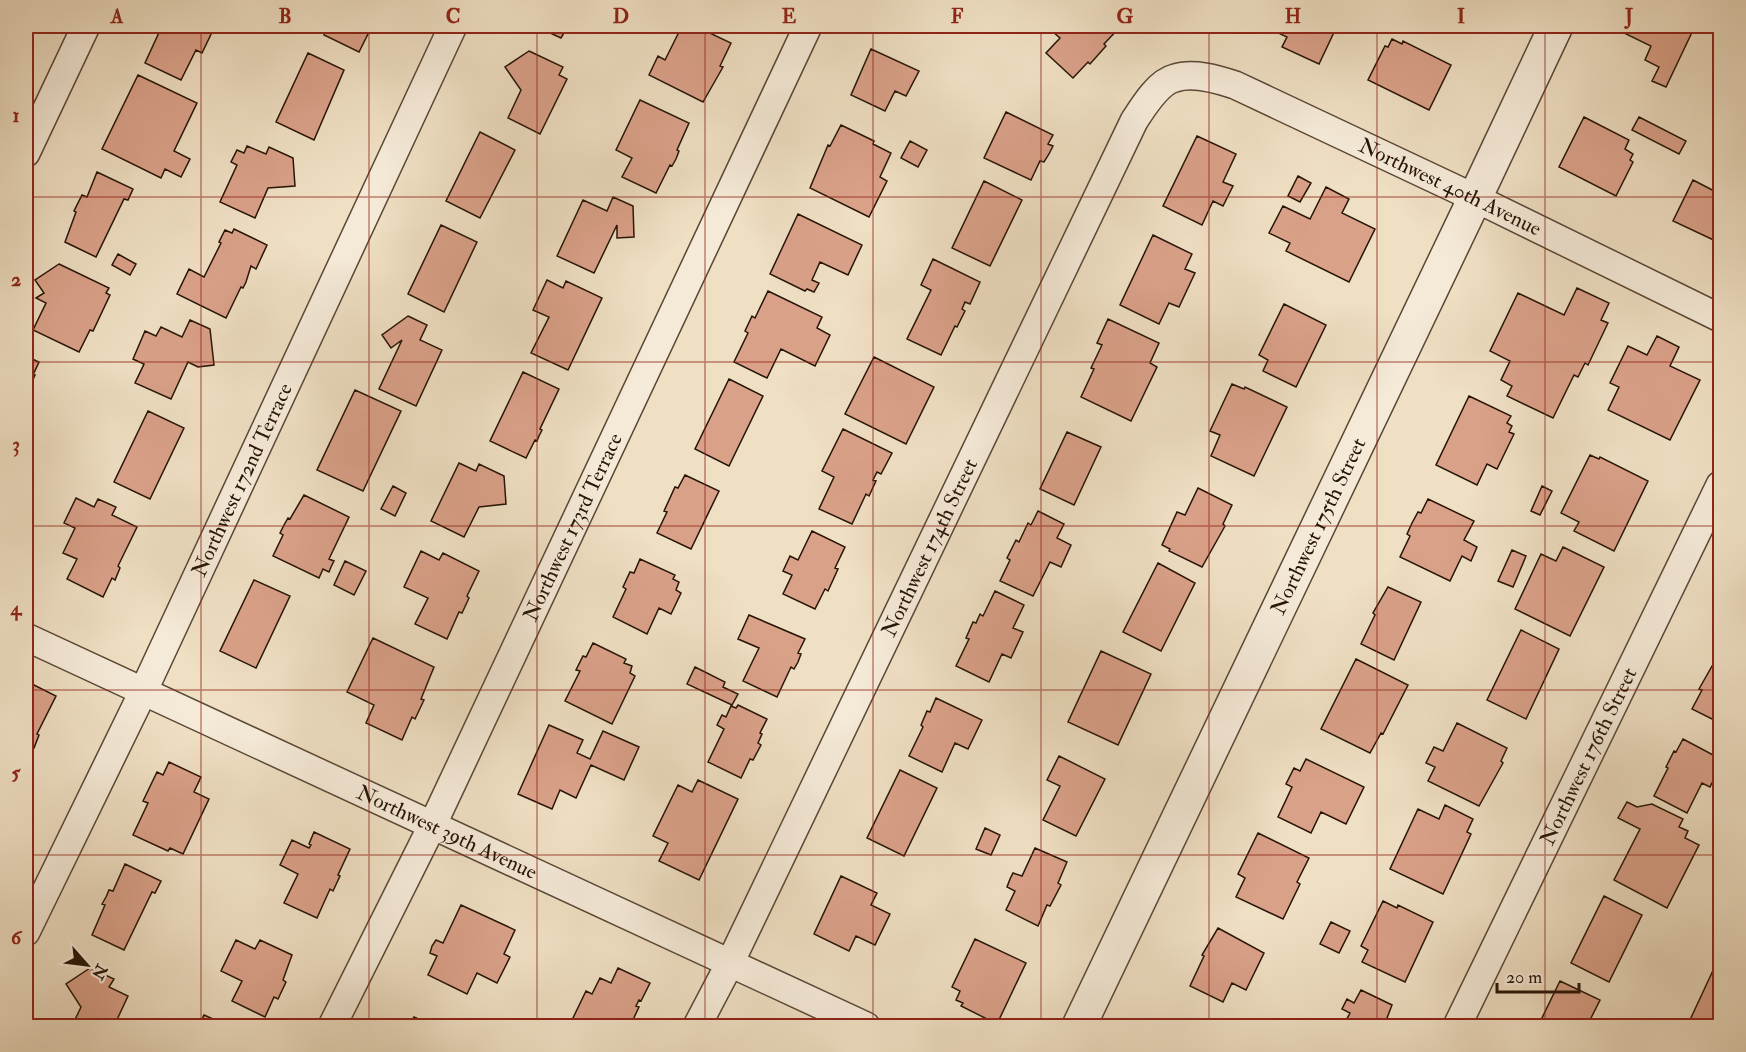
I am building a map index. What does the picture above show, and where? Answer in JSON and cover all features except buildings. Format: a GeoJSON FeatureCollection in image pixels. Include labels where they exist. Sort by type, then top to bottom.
{"type":"FeatureCollection","features":[{"type":"Feature","properties":{"kind":"street"},"geometry":{"type":"LineString","coordinates":[[26,153],[86,26]]}},
{"type":"Feature","properties":{"kind":"street","name":"Northwest 172nd Terrace"},"geometry":{"type":"LineString","coordinates":[[26,932],[142,692],[453,26]]}},
{"type":"Feature","properties":{"kind":"street","name":"Northwest 173rd Terrace"},"geometry":{"type":"LineString","coordinates":[[332,1026],[432,826],[808,26]]}},
{"type":"Feature","properties":{"kind":"street","name":"Northwest 175th Street"},"geometry":{"type":"LineString","coordinates":[[1079,1026],[1556,26]]}},
{"type":"Feature","properties":{"kind":"street","name":"Northwest 40th Avenue"},"geometry":{"type":"LineString","coordinates":[[1174,78],[1210,76],[1235,85],[1475,198],[1720,318]]}},
{"type":"Feature","properties":{"kind":"street","name":"Northwest 174th Street"},"geometry":{"type":"LineString","coordinates":[[697,1026],[730,963],[1134,121],[1152,94],[1174,78]]}},
{"type":"Feature","properties":{"kind":"street","name":"Northwest 176th Street"},"geometry":{"type":"LineString","coordinates":[[1456,1026],[1720,485]]}},
{"type":"Feature","properties":{"kind":"street","name":"Northwest 39th Avenue"},"geometry":{"type":"LineString","coordinates":[[26,638],[866,1026]]}}]}
